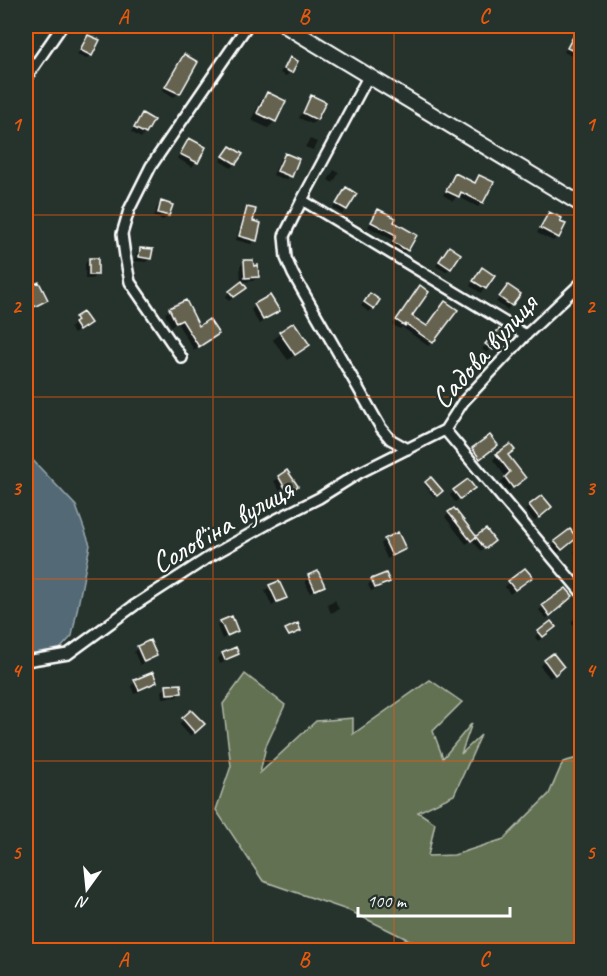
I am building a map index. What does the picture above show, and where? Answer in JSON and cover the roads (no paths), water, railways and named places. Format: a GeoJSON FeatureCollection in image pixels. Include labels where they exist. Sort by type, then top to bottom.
{"type":"FeatureCollection","features":[{"type":"Feature","properties":{"kind":"street"},"geometry":{"type":"LineString","coordinates":[[26,78],[62,26]]}},
{"type":"Feature","properties":{"kind":"street"},"geometry":{"type":"LineString","coordinates":[[183,358],[130,282],[122,234],[129,210],[151,166],[245,26]]}},
{"type":"Feature","properties":{"kind":"street"},"geometry":{"type":"LineString","coordinates":[[286,26],[582,206]]}},
{"type":"Feature","properties":{"kind":"street"},"geometry":{"type":"LineString","coordinates":[[369,75],[284,236],[286,258],[381,428],[390,439],[408,449]]}},
{"type":"Feature","properties":{"kind":"street"},"geometry":{"type":"LineString","coordinates":[[302,200],[526,335]]}},
{"type":"Feature","properties":{"kind":"street","name":"Садова вулиця"},"geometry":{"type":"LineString","coordinates":[[582,282],[526,335],[463,402],[445,430],[582,593]]}},
{"type":"Feature","properties":{"kind":"street","name":"Солов'їна вулиця"},"geometry":{"type":"LineString","coordinates":[[26,661],[68,654],[135,605],[209,557],[319,498],[359,473],[445,430]]}},
{"type":"Feature","properties":{"kind":"water"},"geometry":{"type":"Polygon","coordinates":[[[26,453],[76,506],[90,545],[72,636],[59,650],[26,656],[26,453]]]}}]}
